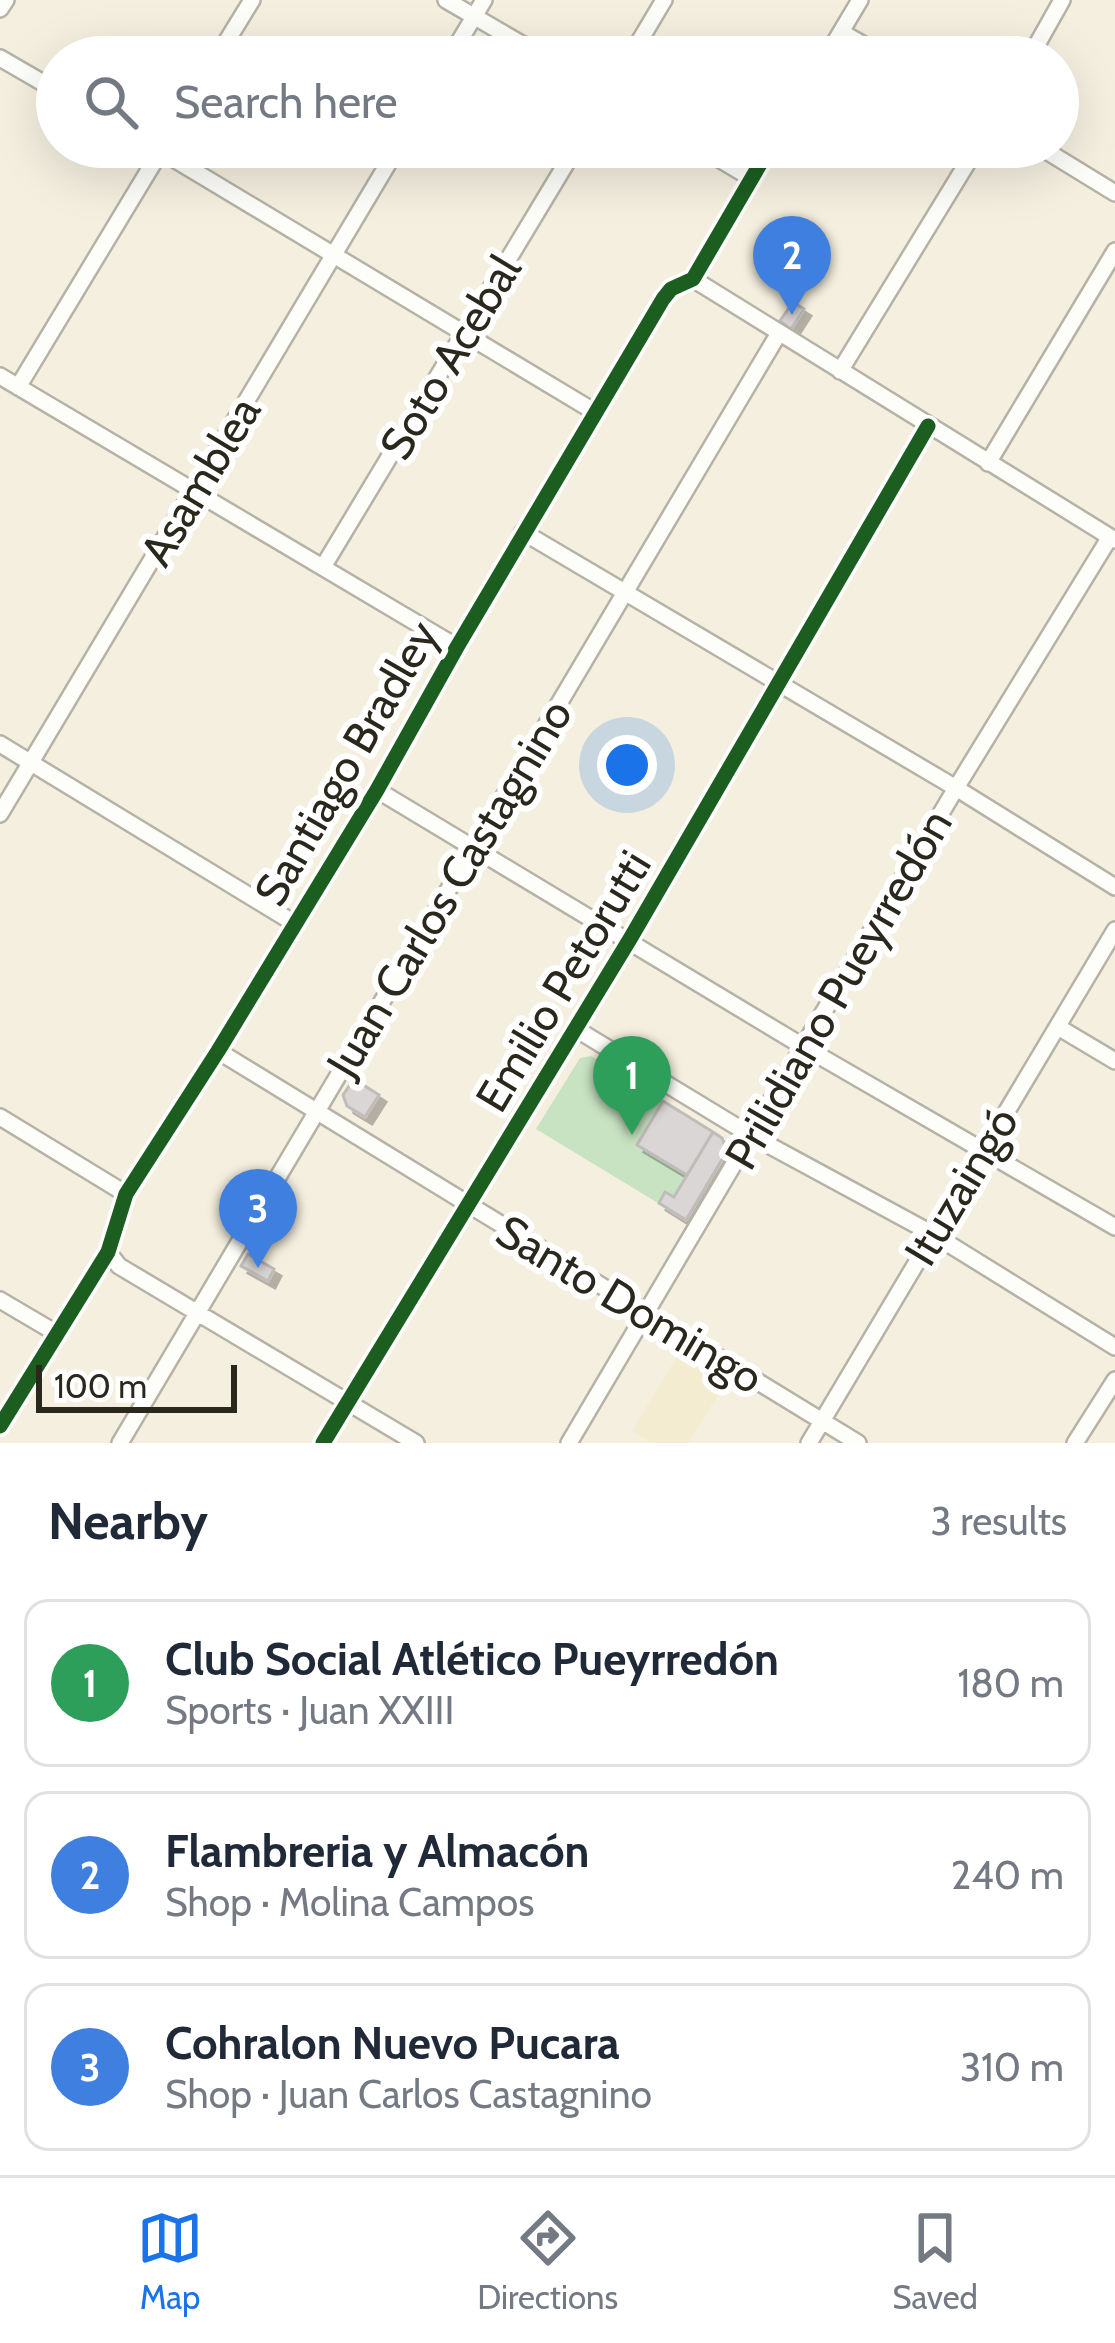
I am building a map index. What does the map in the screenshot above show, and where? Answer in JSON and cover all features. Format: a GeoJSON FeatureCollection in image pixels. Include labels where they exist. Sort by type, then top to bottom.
{"type":"FeatureCollection","features":[{"type":"Feature","properties":{"kind":"street"},"geometry":{"type":"LineString","coordinates":[[0,9],[6,0]]}},
{"type":"Feature","properties":{"kind":"street"},"geometry":{"type":"LineString","coordinates":[[231,36],[252,0]]}},
{"type":"Feature","properties":{"kind":"street"},"geometry":{"type":"LineString","coordinates":[[446,0],[508,36]]}},
{"type":"Feature","properties":{"kind":"street"},"geometry":{"type":"LineString","coordinates":[[462,36],[484,0]]}},
{"type":"Feature","properties":{"kind":"street"},"geometry":{"type":"LineString","coordinates":[[643,36],[664,0]]}},
{"type":"Feature","properties":{"kind":"street"},"geometry":{"type":"LineString","coordinates":[[839,36],[860,0]]}},
{"type":"Feature","properties":{"kind":"street"},"geometry":{"type":"LineString","coordinates":[[1042,36],[1062,0]]}},
{"type":"Feature","properties":{"kind":"street"},"geometry":{"type":"LineString","coordinates":[[842,32],[849,36]]}},
{"type":"Feature","properties":{"kind":"street"},"geometry":{"type":"LineString","coordinates":[[0,58],[36,79]]}},
{"type":"Feature","properties":{"kind":"street"},"geometry":{"type":"LineString","coordinates":[[18,387],[147,168]]}},
{"type":"Feature","properties":{"kind":"street"},"geometry":{"type":"LineString","coordinates":[[192,168],[595,412]]}},
{"type":"Feature","properties":{"kind":"street","name":"Asamblea"},"geometry":{"type":"LineString","coordinates":[[0,814],[386,168]]}},
{"type":"Feature","properties":{"kind":"street","name":"Soto Acebal"},"geometry":{"type":"LineString","coordinates":[[323,567],[563,168]]}},
{"type":"Feature","properties":{"kind":"street"},"geometry":{"type":"LineString","coordinates":[[734,168],[751,178]]}},
{"type":"Feature","properties":{"kind":"street","name":"Santiago Bradley"},"geometry":{"type":"LineString","coordinates":[[0,1426],[108,1252],[126,1194],[376,790],[663,299],[671,289],[693,279],[757,168]]}},
{"type":"Feature","properties":{"kind":"street"},"geometry":{"type":"LineString","coordinates":[[840,371],[964,168]]}},
{"type":"Feature","properties":{"kind":"street"},"geometry":{"type":"LineString","coordinates":[[1074,168],[1115,193]]}},
{"type":"Feature","properties":{"kind":"street"},"geometry":{"type":"LineString","coordinates":[[988,463],[1115,250]]}},
{"type":"Feature","properties":{"kind":"street"},"geometry":{"type":"LineString","coordinates":[[693,279],[1113,538]]}},
{"type":"Feature","properties":{"kind":"street","name":"Juan Carlos Castagnino"},"geometry":{"type":"LineString","coordinates":[[120,1443],[779,333]]}},
{"type":"Feature","properties":{"kind":"street"},"geometry":{"type":"LineString","coordinates":[[0,376],[457,647]]}},
{"type":"Feature","properties":{"kind":"street","name":"Emilio Petorutti"},"geometry":{"type":"LineString","coordinates":[[323,1443],[630,939],[928,426]]}},
{"type":"Feature","properties":{"kind":"street"},"geometry":{"type":"LineString","coordinates":[[523,532],[1115,886]]}},
{"type":"Feature","properties":{"kind":"street","name":"Prilidiano Pueyrredón"},"geometry":{"type":"LineString","coordinates":[[569,1443],[956,788],[1113,538]]}},
{"type":"Feature","properties":{"kind":"street"},"geometry":{"type":"LineString","coordinates":[[0,744],[294,923]]}},
{"type":"Feature","properties":{"kind":"street"},"geometry":{"type":"LineString","coordinates":[[376,790],[1115,1228]]}},
{"type":"Feature","properties":{"kind":"street","name":"Ituzaingó"},"geometry":{"type":"LineString","coordinates":[[809,1443],[1115,930]]}},
{"type":"Feature","properties":{"kind":"street"},"geometry":{"type":"LineString","coordinates":[[1058,1027],[1115,1061]]}},
{"type":"Feature","properties":{"kind":"street"},"geometry":{"type":"LineString","coordinates":[[576,1029],[752,1136],[931,1233],[1115,1346]]}},
{"type":"Feature","properties":{"kind":"street","name":"Santo Domingo"},"geometry":{"type":"LineString","coordinates":[[218,1052],[858,1443]]}},
{"type":"Feature","properties":{"kind":"street"},"geometry":{"type":"LineString","coordinates":[[0,1117],[126,1194]]}},
{"type":"Feature","properties":{"kind":"street"},"geometry":{"type":"LineString","coordinates":[[108,1252],[119,1265],[416,1443]]}},
{"type":"Feature","properties":{"kind":"street"},"geometry":{"type":"LineString","coordinates":[[0,1300],[56,1333]]}},
{"type":"Feature","properties":{"kind":"street"},"geometry":{"type":"LineString","coordinates":[[1075,1443],[1115,1380]]}},
{"type":"Feature","properties":{"kind":"shaded area"},"geometry":{"type":"Polygon","coordinates":[[[684,1345],[731,1374],[688,1443],[652,1443],[632,1431],[684,1345]]]}},
{"type":"Feature","properties":{"kind":"green space"},"geometry":{"type":"Polygon","coordinates":[[[591,1056],[722,1138],[727,1151],[686,1220],[536,1129],[580,1058],[591,1056]]]}},
{"type":"Feature","properties":{"kind":"building"},"geometry":{"type":"Polygon","coordinates":[[[793,302],[804,309],[791,329],[780,321],[793,302]]]}},
{"type":"Feature","properties":{"kind":"building"},"geometry":{"type":"Polygon","coordinates":[[[354,1079],[379,1095],[365,1117],[347,1106],[343,1095],[354,1079]]]}},
{"type":"Feature","properties":{"kind":"building"},"geometry":{"type":"Polygon","coordinates":[[[663,1101],[713,1132],[687,1175],[637,1145],[663,1101]]]}},
{"type":"Feature","properties":{"kind":"building"},"geometry":{"type":"Polygon","coordinates":[[[713,1132],[722,1138],[727,1151],[686,1220],[659,1203],[665,1192],[674,1197],[713,1132]]]}},
{"type":"Feature","properties":{"kind":"building"},"geometry":{"type":"Polygon","coordinates":[[[248,1254],[274,1269],[268,1281],[241,1266],[248,1254]]]}},
{"type":"Feature","properties":{"kind":"cycle path"},"geometry":{"type":"LineString","coordinates":[[0,1426],[108,1252],[126,1194],[377,790],[663,299],[671,289],[693,279],[758,168]]}},
{"type":"Feature","properties":{"kind":"cycle path"},"geometry":{"type":"LineString","coordinates":[[323,1443],[630,939],[928,426]]}},
{"type":"Feature","properties":{"kind":"place","name":"Flambreria y Almacón"},"geometry":{"type":"Point","coordinates":[792,315]}},
{"type":"Feature","properties":{"kind":"place","name":"Club Social Atlético Pueyrredón"},"geometry":{"type":"Point","coordinates":[632,1135]}},
{"type":"Feature","properties":{"kind":"place","name":"Cohralon Nuevo Pucara"},"geometry":{"type":"Point","coordinates":[258,1268]}}]}
